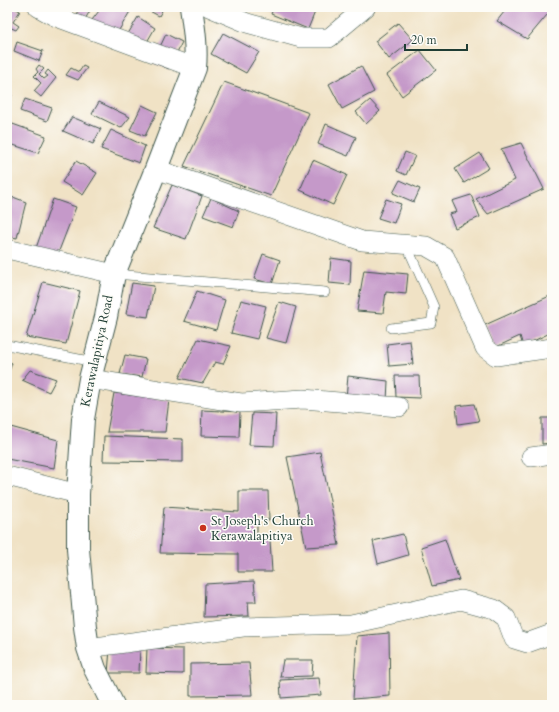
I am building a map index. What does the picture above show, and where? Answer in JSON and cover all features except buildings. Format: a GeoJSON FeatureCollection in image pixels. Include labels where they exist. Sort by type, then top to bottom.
{"type":"FeatureCollection","features":[{"type":"Feature","properties":{"kind":"street"},"geometry":{"type":"LineString","coordinates":[[38,7],[54,16],[195,68]]}},
{"type":"Feature","properties":{"kind":"street","name":"Kerawalapitiya Road"},"geometry":{"type":"LineString","coordinates":[[113,705],[95,669],[88,648],[84,628],[78,549],[78,494],[83,420],[92,370],[106,316],[114,274],[195,68],[196,39],[191,7]]}},
{"type":"Feature","properties":{"kind":"street"},"geometry":{"type":"LineString","coordinates":[[210,7],[247,23],[301,38],[329,38],[366,7]]}},
{"type":"Feature","properties":{"kind":"street"},"geometry":{"type":"LineString","coordinates":[[156,169],[362,241],[426,246],[445,257],[485,348],[496,356],[552,348]]}},
{"type":"Feature","properties":{"kind":"street"},"geometry":{"type":"LineString","coordinates":[[7,249],[114,274]]}},
{"type":"Feature","properties":{"kind":"street"},"geometry":{"type":"LineString","coordinates":[[92,370],[241,403],[303,399],[399,407]]}},
{"type":"Feature","properties":{"kind":"street"},"geometry":{"type":"LineString","coordinates":[[531,457],[552,454]]}},
{"type":"Feature","properties":{"kind":"street"},"geometry":{"type":"LineString","coordinates":[[7,476],[78,494]]}},
{"type":"Feature","properties":{"kind":"street"},"geometry":{"type":"LineString","coordinates":[[88,648],[243,627],[351,624],[461,600],[494,609],[506,618],[514,639],[527,643],[552,634]]}},
{"type":"Feature","properties":{"kind":"lane"},"geometry":{"type":"LineString","coordinates":[[391,328],[431,323],[434,307],[406,244]]}},
{"type":"Feature","properties":{"kind":"lane"},"geometry":{"type":"LineString","coordinates":[[114,274],[325,292]]}},
{"type":"Feature","properties":{"kind":"lane"},"geometry":{"type":"LineString","coordinates":[[7,345],[92,370]]}},
{"type":"Feature","properties":{"kind":"place","name":"St Joseph's Church Kerawalapitiya"},"geometry":{"type":"Point","coordinates":[203,528]}}]}
